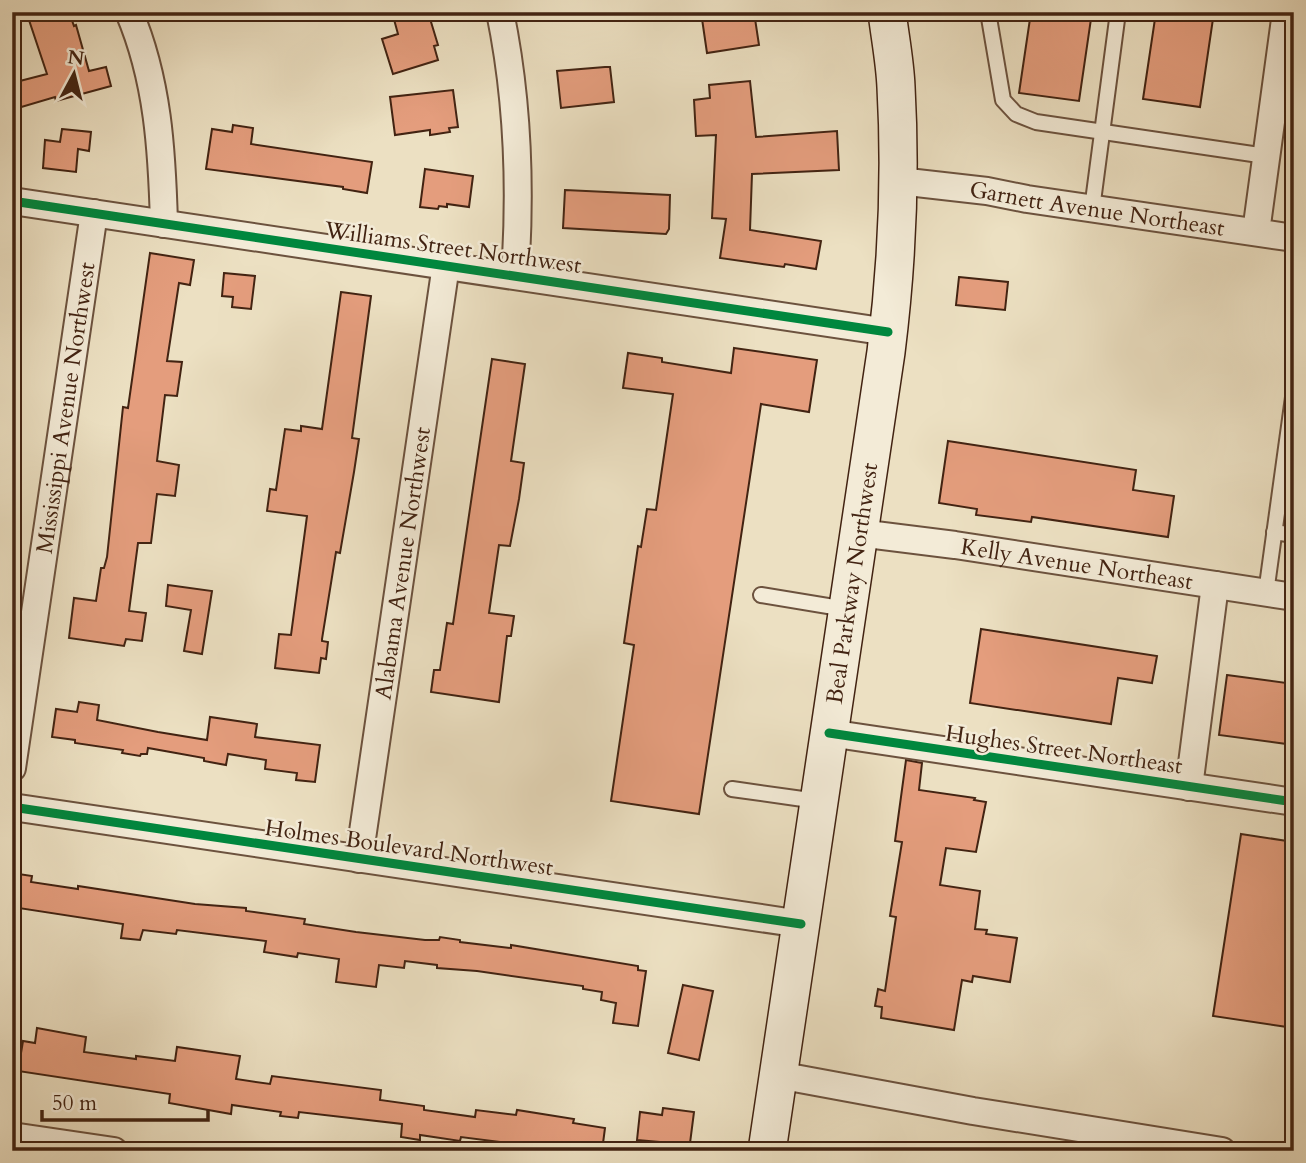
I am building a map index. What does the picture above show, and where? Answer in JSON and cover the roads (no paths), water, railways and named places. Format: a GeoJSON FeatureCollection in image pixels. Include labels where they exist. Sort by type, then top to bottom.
{"type":"FeatureCollection","features":[{"type":"Feature","properties":{"kind":"main road","name":"Beal Parkway Northwest"},"geometry":{"type":"LineString","coordinates":[[767,1151],[894,282],[899,181],[896,86],[887,12]]}},
{"type":"Feature","properties":{"kind":"street"},"geometry":{"type":"LineString","coordinates":[[129,12],[148,68],[157,113],[162,153],[164,224]]}},
{"type":"Feature","properties":{"kind":"street"},"geometry":{"type":"LineString","coordinates":[[500,12],[511,73],[517,152],[518,227],[514,275]]}},
{"type":"Feature","properties":{"kind":"street"},"geometry":{"type":"LineString","coordinates":[[1256,233],[1286,12]]}},
{"type":"Feature","properties":{"kind":"street","name":"Garnett Avenue Northeast"},"geometry":{"type":"LineString","coordinates":[[899,181],[987,191],[1294,238]]}},
{"type":"Feature","properties":{"kind":"street","name":"Williams Street Northwest"},"geometry":{"type":"LineString","coordinates":[[12,201],[888,332]]}},
{"type":"Feature","properties":{"kind":"street","name":"Mississippi Avenue Northwest"},"geometry":{"type":"LineString","coordinates":[[12,768],[94,214]]}},
{"type":"Feature","properties":{"kind":"street","name":"Alabama Avenue Northwest"},"geometry":{"type":"LineString","coordinates":[[359,859],[446,265]]}},
{"type":"Feature","properties":{"kind":"street","name":"Kelly Avenue Northeast"},"geometry":{"type":"LineString","coordinates":[[859,533],[955,545],[1294,597]]}},
{"type":"Feature","properties":{"kind":"street"},"geometry":{"type":"LineString","coordinates":[[1189,787],[1215,585]]}},
{"type":"Feature","properties":{"kind":"street","name":"Hughes Street Northeast"},"geometry":{"type":"LineString","coordinates":[[829,733],[1294,802]]}},
{"type":"Feature","properties":{"kind":"street","name":"Holmes Boulevard Northwest"},"geometry":{"type":"LineString","coordinates":[[12,807],[801,924]]}},
{"type":"Feature","properties":{"kind":"street"},"geometry":{"type":"LineString","coordinates":[[778,1075],[1133,1144],[1222,1151]]}},
{"type":"Feature","properties":{"kind":"street"},"geometry":{"type":"LineString","coordinates":[[12,1136],[114,1151]]}},
{"type":"Feature","properties":{"kind":"lane"},"geometry":{"type":"LineString","coordinates":[[988,12],[1003,100],[1016,114],[1037,122],[1266,156]]}},
{"type":"Feature","properties":{"kind":"lane"},"geometry":{"type":"LineString","coordinates":[[1092,209],[1118,12]]}},
{"type":"Feature","properties":{"kind":"lane"},"geometry":{"type":"LineString","coordinates":[[1266,593],[1294,390]]}},
{"type":"Feature","properties":{"kind":"lane"},"geometry":{"type":"LineString","coordinates":[[1274,532],[1294,535]]}},
{"type":"Feature","properties":{"kind":"lane"},"geometry":{"type":"LineString","coordinates":[[761,595],[848,610]]}},
{"type":"Feature","properties":{"kind":"lane"},"geometry":{"type":"LineString","coordinates":[[732,789],[819,802]]}}]}
